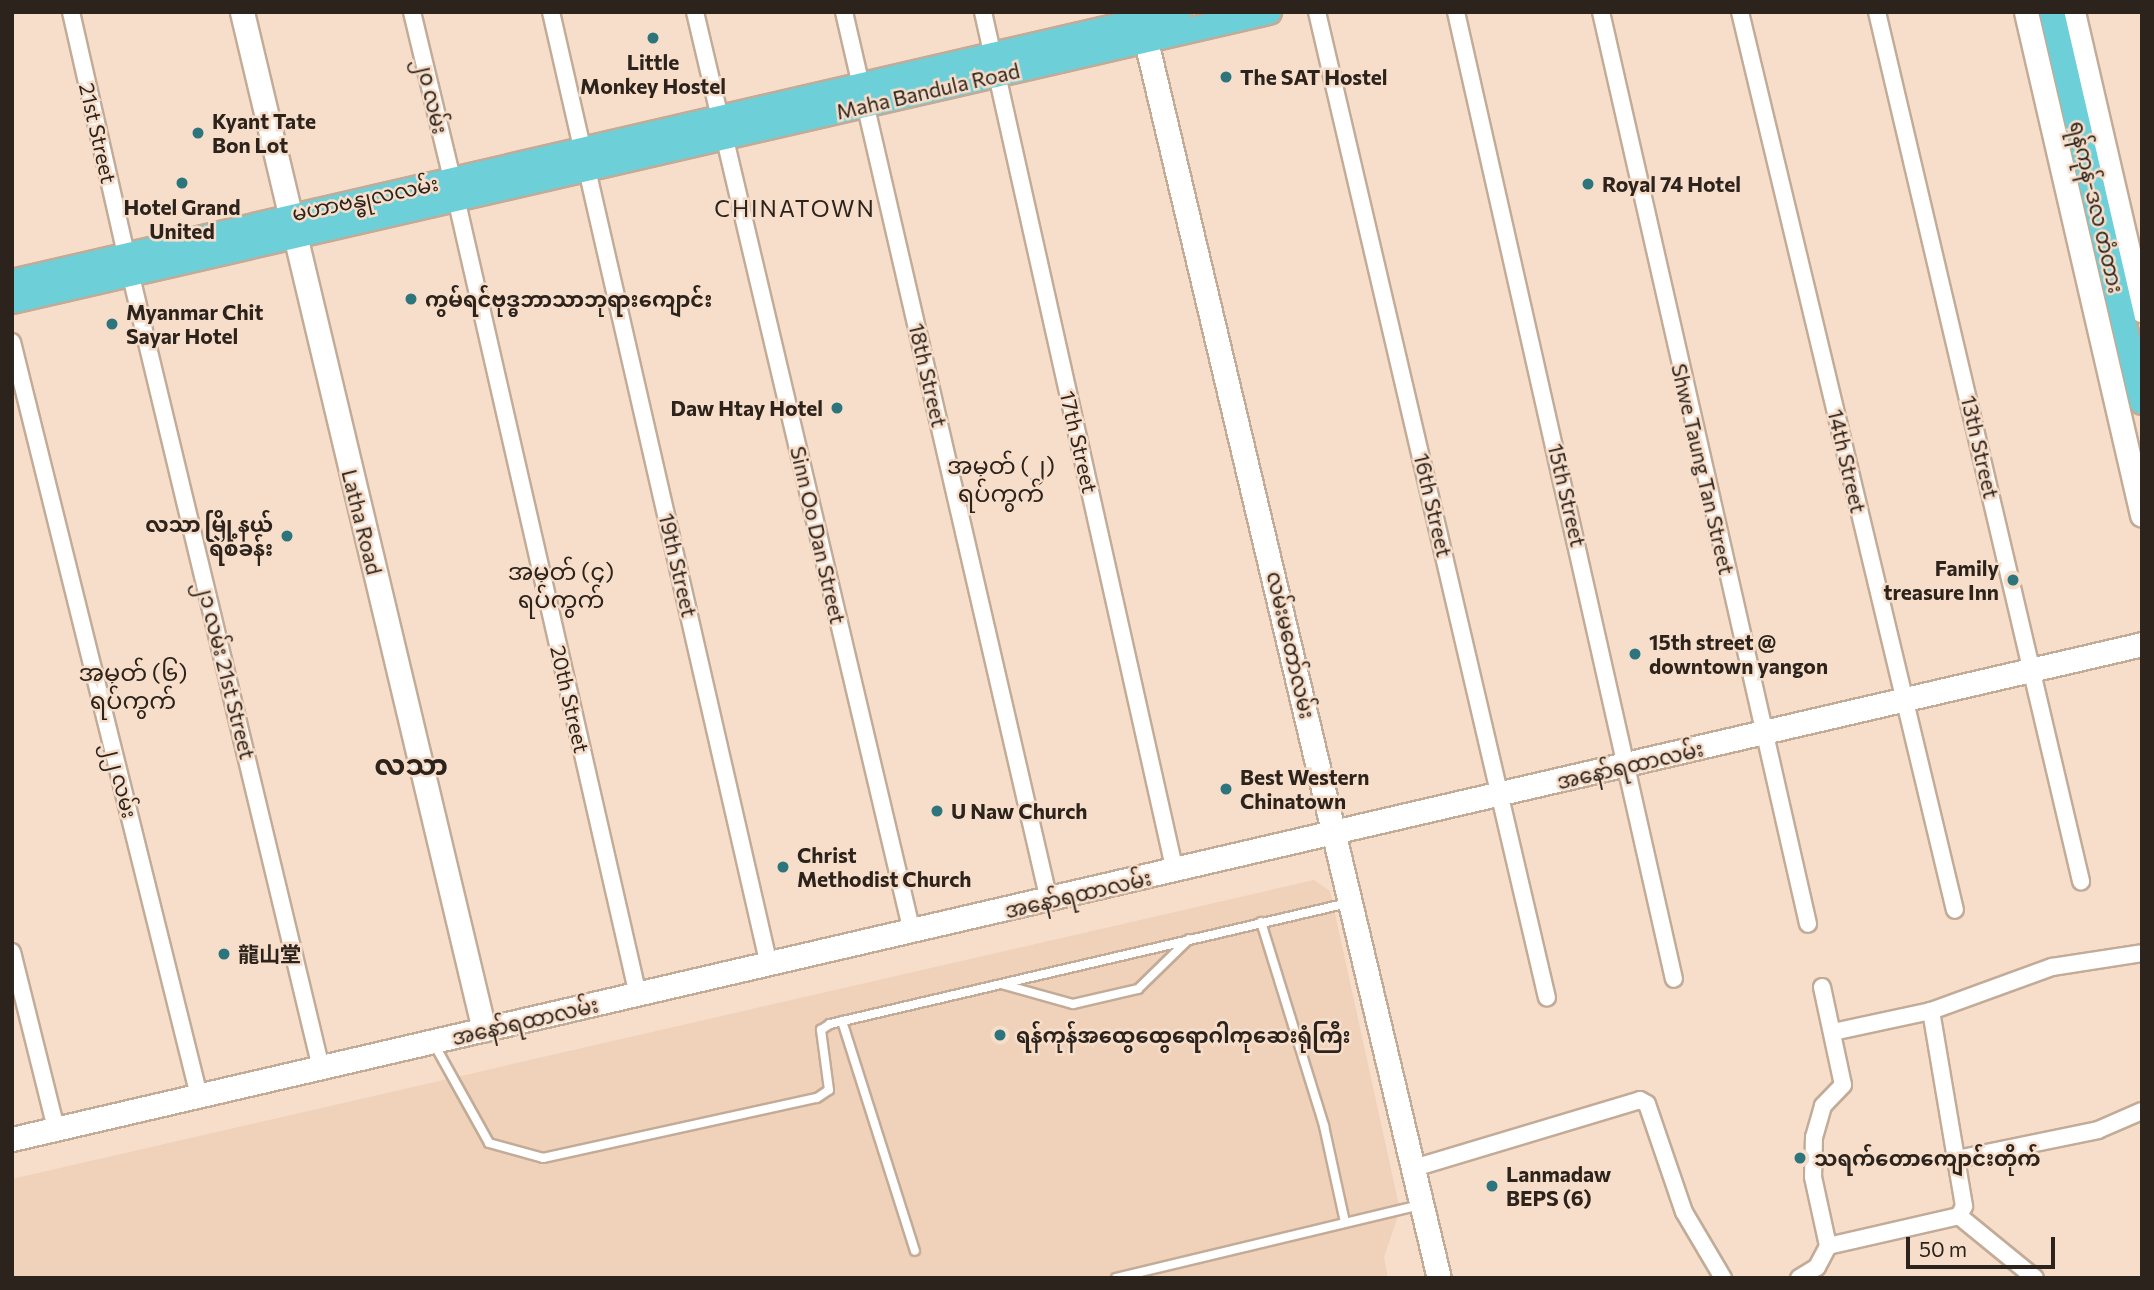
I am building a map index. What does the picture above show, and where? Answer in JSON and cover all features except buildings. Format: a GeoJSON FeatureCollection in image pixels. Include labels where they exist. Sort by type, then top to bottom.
{"type":"FeatureCollection","features":[{"type":"Feature","properties":{"kind":"main road","name":"Latha Road"},"geometry":{"type":"LineString","coordinates":[[242,12],[290,226],[484,1030]]}},
{"type":"Feature","properties":{"kind":"main road"},"geometry":{"type":"LineString","coordinates":[[584,155],[721,129],[995,64],[1142,25],[1179,12]]}},
{"type":"Feature","properties":{"kind":"main road"},"geometry":{"type":"LineString","coordinates":[[1142,25],[1269,12]]}},
{"type":"Feature","properties":{"kind":"main road"},"geometry":{"type":"LineString","coordinates":[[2026,12],[2142,515]]}},
{"type":"Feature","properties":{"kind":"main road","name":"ရန်ကုန်-ဒလ တံတား"},"geometry":{"type":"LineString","coordinates":[[2052,12],[2142,402]]}},
{"type":"Feature","properties":{"kind":"main road"},"geometry":{"type":"LineString","coordinates":[[2073,12],[2142,310]]}},
{"type":"Feature","properties":{"kind":"main road","name":"လမ်းမတော်လမ်း"},"geometry":{"type":"LineString","coordinates":[[1142,25],[1439,1278]]}},
{"type":"Feature","properties":{"kind":"main road","name":"မဟာဗန္ဓုလလမ်း"},"geometry":{"type":"LineString","coordinates":[[12,282],[55,281],[454,189],[584,155]]}},
{"type":"Feature","properties":{"kind":"main road"},"geometry":{"type":"LineString","coordinates":[[12,301],[55,281]]}},
{"type":"Feature","properties":{"kind":"main road","name":"အနော်ရထာလမ်း"},"geometry":{"type":"LineString","coordinates":[[12,1139],[1336,835],[2142,644]]}},
{"type":"Feature","properties":{"kind":"street","name":"21st Street"},"geometry":{"type":"LineString","coordinates":[[71,12],[128,263]]}},
{"type":"Feature","properties":{"kind":"street","name":"၂၀ လမ်း"},"geometry":{"type":"LineString","coordinates":[[412,12],[454,189]]}},
{"type":"Feature","properties":{"kind":"street","name":"19th Street"},"geometry":{"type":"LineString","coordinates":[[551,12],[769,965]]}},
{"type":"Feature","properties":{"kind":"street","name":"Sinn Oo Dan Street"},"geometry":{"type":"LineString","coordinates":[[695,12],[912,932]]}},
{"type":"Feature","properties":{"kind":"street","name":"18th Street"},"geometry":{"type":"LineString","coordinates":[[844,12],[1049,901]]}},
{"type":"Feature","properties":{"kind":"street","name":"17th Street"},"geometry":{"type":"LineString","coordinates":[[982,12],[1175,872]]}},
{"type":"Feature","properties":{"kind":"street","name":"16th Street"},"geometry":{"type":"LineString","coordinates":[[1317,12],[1502,795],[1547,998]]}},
{"type":"Feature","properties":{"kind":"street","name":"15th Street"},"geometry":{"type":"LineString","coordinates":[[1456,12],[1629,765],[1674,979]]}},
{"type":"Feature","properties":{"kind":"street","name":"Shwe Taung Tan Street"},"geometry":{"type":"LineString","coordinates":[[1601,12],[1762,734],[1808,924]]}},
{"type":"Feature","properties":{"kind":"street","name":"14th Street"},"geometry":{"type":"LineString","coordinates":[[1740,12],[1955,910]]}},
{"type":"Feature","properties":{"kind":"street","name":"13th Street"},"geometry":{"type":"LineString","coordinates":[[1877,12],[2081,881]]}},
{"type":"Feature","properties":{"kind":"street","name":"20th Street"},"geometry":{"type":"LineString","coordinates":[[454,189],[638,995]]}},
{"type":"Feature","properties":{"kind":"street","name":"၂၁ လမ်း 21st Street"},"geometry":{"type":"LineString","coordinates":[[128,263],[321,1068]]}},
{"type":"Feature","properties":{"kind":"street","name":"၂၂ လမ်း"},"geometry":{"type":"LineString","coordinates":[[12,342],[199,1096]]}},
{"type":"Feature","properties":{"kind":"street"},"geometry":{"type":"LineString","coordinates":[[12,952],[56,1129]]}},
{"type":"Feature","properties":{"kind":"street"},"geometry":{"type":"LineString","coordinates":[[1833,1032],[1931,1011],[2052,967],[2142,953]]}},
{"type":"Feature","properties":{"kind":"street"},"geometry":{"type":"LineString","coordinates":[[1799,1278],[1817,1267],[1828,1246],[1813,1177],[1823,1106],[1843,1085],[1822,988]]}},
{"type":"Feature","properties":{"kind":"street"},"geometry":{"type":"LineString","coordinates":[[1931,1011],[1964,1206],[1959,1216]]}},
{"type":"Feature","properties":{"kind":"street"},"geometry":{"type":"LineString","coordinates":[[1414,1168],[1640,1100],[1647,1104],[1684,1212],[1723,1278]]}},
{"type":"Feature","properties":{"kind":"street"},"geometry":{"type":"LineString","coordinates":[[1957,1159],[2098,1130],[2142,1111]]}},
{"type":"Feature","properties":{"kind":"street"},"geometry":{"type":"LineString","coordinates":[[1828,1246],[1959,1216]]}},
{"type":"Feature","properties":{"kind":"street"},"geometry":{"type":"LineString","coordinates":[[1959,1216],[2035,1278]]}},
{"type":"Feature","properties":{"kind":"lane"},"geometry":{"type":"LineString","coordinates":[[433,1042],[489,1143],[543,1158],[817,1098],[830,1081],[821,1030],[842,1021],[1351,902]]}},
{"type":"Feature","properties":{"kind":"lane"},"geometry":{"type":"LineString","coordinates":[[1261,922],[1324,1126],[1345,1222]]}},
{"type":"Feature","properties":{"kind":"lane"},"geometry":{"type":"LineString","coordinates":[[999,984],[1073,1004],[1138,989],[1189,939]]}},
{"type":"Feature","properties":{"kind":"lane"},"geometry":{"type":"LineString","coordinates":[[842,1021],[915,1251]]}},
{"type":"Feature","properties":{"kind":"lane"},"geometry":{"type":"LineString","coordinates":[[1116,1278],[1423,1204]]}},
{"type":"Feature","properties":{"kind":"shaded area","name":"ရန်ကုန်အထွေထွေရောဂါကုဆေးရုံကြီး"},"geometry":{"type":"Polygon","coordinates":[[[1314,880],[1330,891],[1400,1210],[1384,1257],[1388,1278],[12,1278],[12,1179],[1314,880]]]}},
{"type":"Feature","properties":{"kind":"place","name":"Little Monkey Hostel"},"geometry":{"type":"Point","coordinates":[653,38]}},
{"type":"Feature","properties":{"kind":"place","name":"The SAT Hostel"},"geometry":{"type":"Point","coordinates":[1226,77]}},
{"type":"Feature","properties":{"kind":"place","name":"Kyant Tate Bon Lot"},"geometry":{"type":"Point","coordinates":[198,133]}},
{"type":"Feature","properties":{"kind":"place","name":"Hotel Grand United"},"geometry":{"type":"Point","coordinates":[182,183]}},
{"type":"Feature","properties":{"kind":"place","name":"Royal 74 Hotel"},"geometry":{"type":"Point","coordinates":[1588,184]}},
{"type":"Feature","properties":{"kind":"place","name":"ကွမ်ရင်ဗုဒ္ဓဘာသာဘုရားကျောင်း"},"geometry":{"type":"Point","coordinates":[411,299]}},
{"type":"Feature","properties":{"kind":"place","name":"Myanmar Chit Sayar Hotel"},"geometry":{"type":"Point","coordinates":[112,324]}},
{"type":"Feature","properties":{"kind":"place","name":"Daw Htay Hotel"},"geometry":{"type":"Point","coordinates":[837,408]}},
{"type":"Feature","properties":{"kind":"place","name":"လသာ မြို့နယ် ရဲစခန်း"},"geometry":{"type":"Point","coordinates":[287,536]}},
{"type":"Feature","properties":{"kind":"place","name":"Family treasure Inn"},"geometry":{"type":"Point","coordinates":[2013,580]}},
{"type":"Feature","properties":{"kind":"place","name":"15th street @ downtown yangon"},"geometry":{"type":"Point","coordinates":[1635,654]}},
{"type":"Feature","properties":{"kind":"place","name":"Best Western Chinatown"},"geometry":{"type":"Point","coordinates":[1226,789]}},
{"type":"Feature","properties":{"kind":"place","name":"U Naw Church"},"geometry":{"type":"Point","coordinates":[937,811]}},
{"type":"Feature","properties":{"kind":"place","name":"Christ Methodist Church"},"geometry":{"type":"Point","coordinates":[783,867]}},
{"type":"Feature","properties":{"kind":"place","name":"龍山堂"},"geometry":{"type":"Point","coordinates":[224,954]}},
{"type":"Feature","properties":{"kind":"place","name":"ရန်ကုန်အထွေထွေရောဂါကုဆေးရုံကြီး"},"geometry":{"type":"Point","coordinates":[1000,1035]}},
{"type":"Feature","properties":{"kind":"place","name":"သရက်တောကျောင်းတိုက်"},"geometry":{"type":"Point","coordinates":[1800,1158]}},
{"type":"Feature","properties":{"kind":"place","name":"Lanmadaw BEPS (6)"},"geometry":{"type":"Point","coordinates":[1492,1186]}},
{"type":"Feature","properties":{"kind":"district","name":"CHINATOWN"},"geometry":{"type":"Point","coordinates":[795,208]}},
{"type":"Feature","properties":{"kind":"district","name":"အမှတ် (၂) ရပ်ကွက်"},"geometry":{"type":"Point","coordinates":[1001,479]}},
{"type":"Feature","properties":{"kind":"district","name":"အမှတ် (၄) ရပ်ကွက်"},"geometry":{"type":"Point","coordinates":[561,585]}},
{"type":"Feature","properties":{"kind":"district","name":"အမှတ် (၆) ရပ်ကွက်"},"geometry":{"type":"Point","coordinates":[133,686]}},
{"type":"Feature","properties":{"kind":"district","name":"လသာ"},"geometry":{"type":"Point","coordinates":[411,764]}}]}
